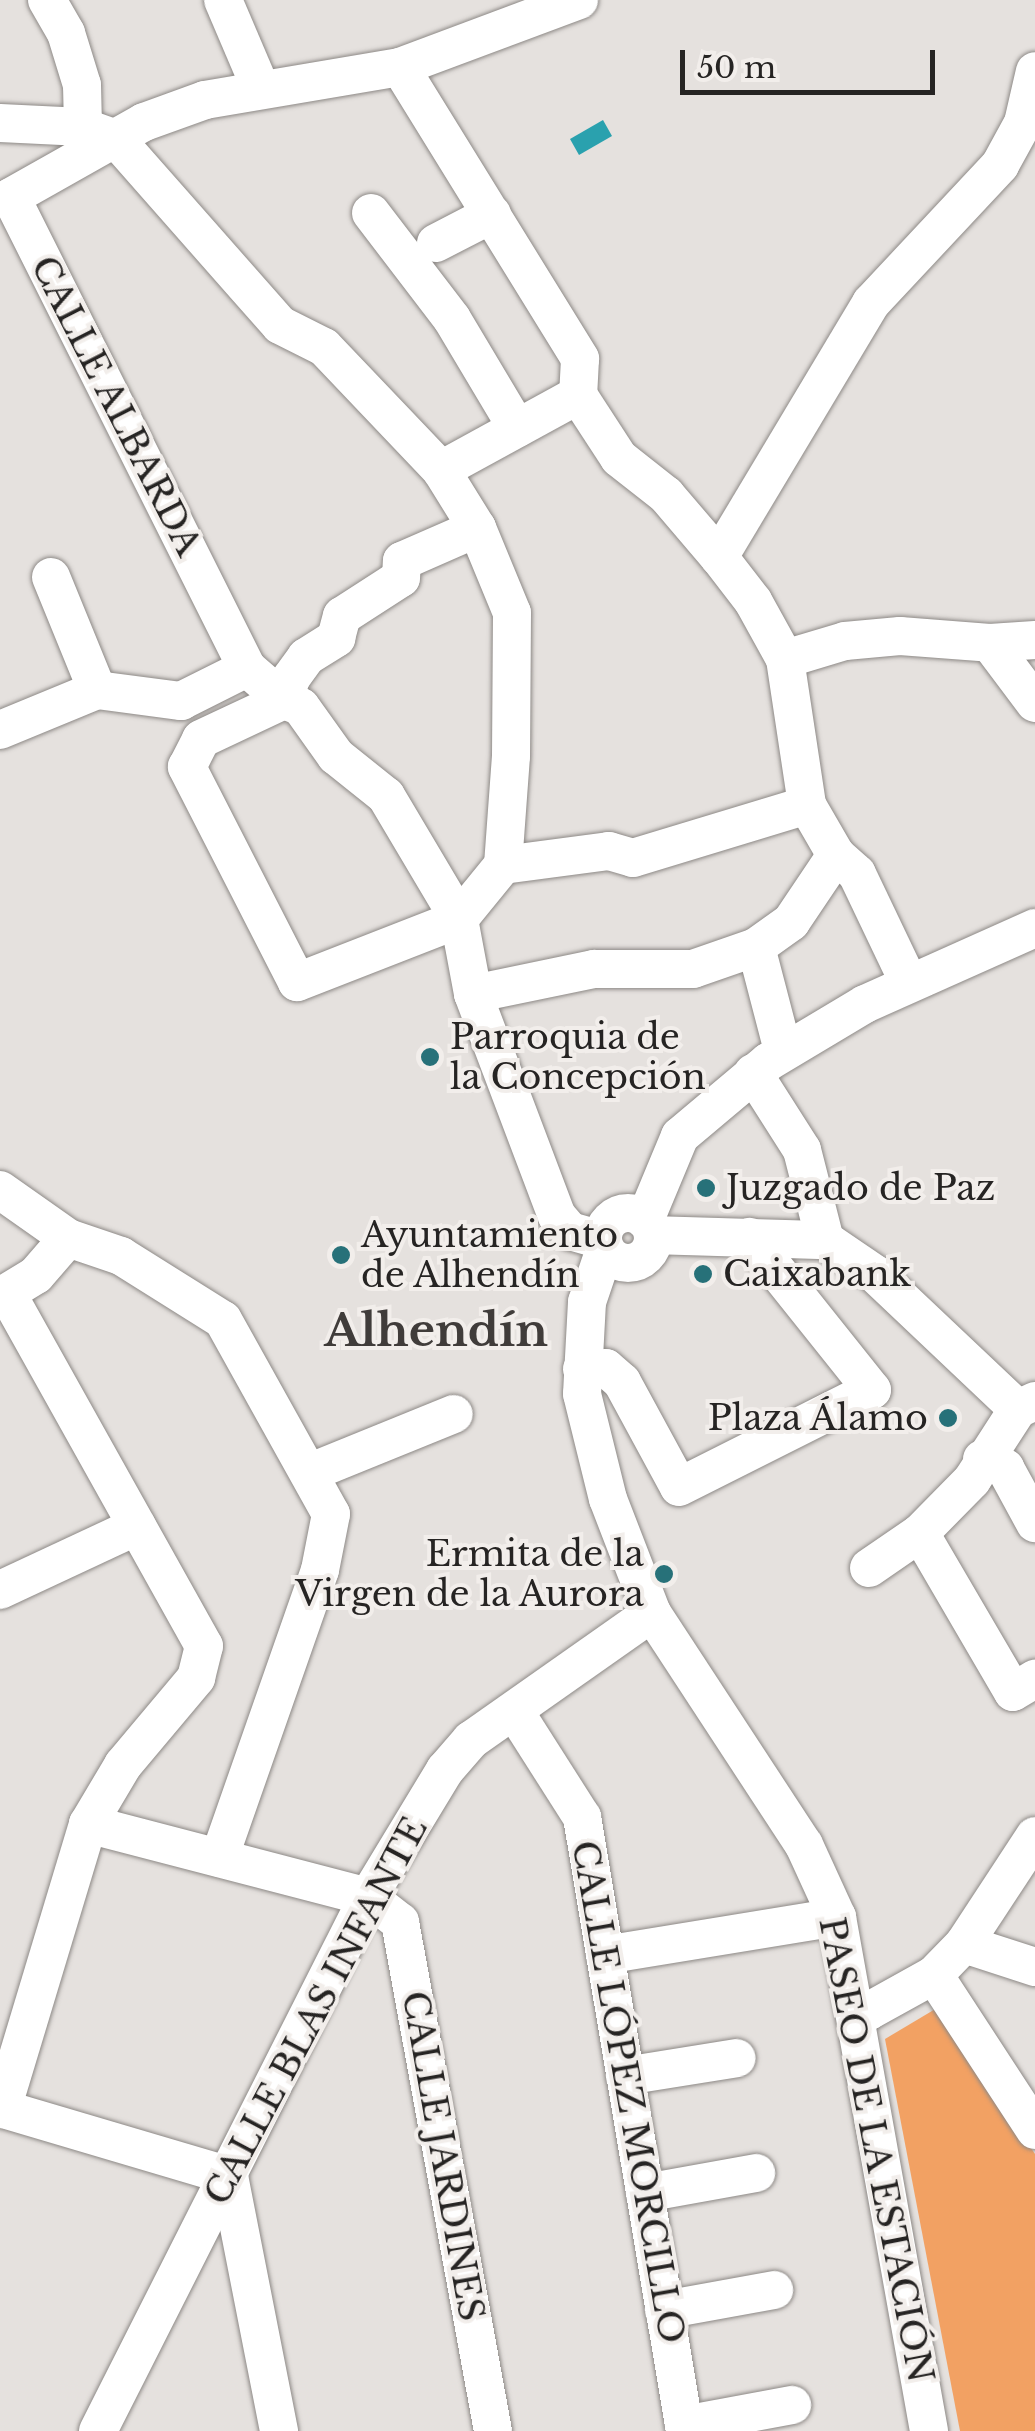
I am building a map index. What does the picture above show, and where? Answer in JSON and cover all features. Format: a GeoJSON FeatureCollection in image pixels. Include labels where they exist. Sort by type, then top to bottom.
{"type":"FeatureCollection","features":[{"type":"Feature","properties":{"kind":"street"},"geometry":{"type":"LineString","coordinates":[[47,0],[66,33],[100,133],[280,325],[324,347],[441,470],[477,528],[512,612],[511,756],[503,865],[459,919],[298,982],[194,753],[180,701]]}},
{"type":"Feature","properties":{"kind":"street"},"geometry":{"type":"LineString","coordinates":[[224,0],[261,89]]}},
{"type":"Feature","properties":{"kind":"street"},"geometry":{"type":"LineString","coordinates":[[0,122],[100,133],[204,100],[400,67],[579,0]]}},
{"type":"Feature","properties":{"kind":"street"},"geometry":{"type":"LineString","coordinates":[[400,67],[580,359],[578,395],[619,458],[666,495],[753,601],[785,659],[806,805],[836,855],[857,874],[909,983]]}},
{"type":"Feature","properties":{"kind":"street"},"geometry":{"type":"LineString","coordinates":[[719,557],[872,303],[1000,165],[1022,123],[1035,74]]}},
{"type":"Feature","properties":{"kind":"street","name":"CALLE ALBARDA"},"geometry":{"type":"LineString","coordinates":[[100,133],[11,196],[116,399],[247,668]]}},
{"type":"Feature","properties":{"kind":"street"},"geometry":{"type":"LineString","coordinates":[[370,214],[452,319],[517,428]]}},
{"type":"Feature","properties":{"kind":"street"},"geometry":{"type":"LineString","coordinates":[[436,243],[492,214]]}},
{"type":"Feature","properties":{"kind":"street"},"geometry":{"type":"LineString","coordinates":[[441,470],[578,395]]}},
{"type":"Feature","properties":{"kind":"street"},"geometry":{"type":"LineString","coordinates":[[194,753],[284,700],[291,678],[306,657],[336,638],[342,616],[402,578],[402,561],[477,528]]}},
{"type":"Feature","properties":{"kind":"street"},"geometry":{"type":"LineString","coordinates":[[50,577],[97,690]]}},
{"type":"Feature","properties":{"kind":"street"},"geometry":{"type":"LineString","coordinates":[[785,659],[845,641],[900,636],[990,643],[1035,640]]}},
{"type":"Feature","properties":{"kind":"street"},"geometry":{"type":"LineString","coordinates":[[990,643],[1035,703]]}},
{"type":"Feature","properties":{"kind":"street"},"geometry":{"type":"LineString","coordinates":[[0,730],[97,690],[180,701],[247,668],[284,700],[301,708],[336,756],[386,796],[459,919],[473,994],[557,1216],[570,1230],[628,1241],[750,1237],[825,1240],[876,1274],[966,1362],[1027,1405],[982,1458],[972,1480],[920,1534],[869,1568]]}},
{"type":"Feature","properties":{"kind":"street"},"geometry":{"type":"LineString","coordinates":[[503,865],[609,851],[633,858],[806,805]]}},
{"type":"Feature","properties":{"kind":"street"},"geometry":{"type":"LineString","coordinates":[[473,994],[594,969],[692,968],[756,946],[791,922],[836,855]]}},
{"type":"Feature","properties":{"kind":"street","name":"PASEO DE LA ESTACIÓN"},"geometry":{"type":"LineString","coordinates":[[929,2431],[857,2013],[836,1916],[804,1845],[652,1613],[608,1499],[582,1394],[582,1369],[589,1331],[587,1302],[628,1241],[680,1136],[783,1050],[909,983],[1035,928]]}},
{"type":"Feature","properties":{"kind":"street"},"geometry":{"type":"LineString","coordinates":[[756,946],[783,1050]]}},
{"type":"Feature","properties":{"kind":"street"},"geometry":{"type":"LineString","coordinates":[[753,1073],[802,1150],[825,1240]]}},
{"type":"Feature","properties":{"kind":"street"},"geometry":{"type":"LineString","coordinates":[[0,1190],[68,1238],[121,1256],[223,1320],[331,1514],[320,1570],[220,1858]]}},
{"type":"Feature","properties":{"kind":"street"},"geometry":{"type":"LineString","coordinates":[[582,1369],[606,1368],[622,1382],[678,1487],[872,1390],[750,1237]]}},
{"type":"Feature","properties":{"kind":"street"},"geometry":{"type":"LineString","coordinates":[[68,1238],[36,1275],[4,1295],[204,1646],[196,1678],[123,1764],[88,1824],[1,2108],[229,2176],[279,2431]]}},
{"type":"Feature","properties":{"kind":"street"},"geometry":{"type":"LineString","coordinates":[[311,1472],[454,1414]]}},
{"type":"Feature","properties":{"kind":"street"},"geometry":{"type":"LineString","coordinates":[[982,1458],[1005,1468],[1035,1523]]}},
{"type":"Feature","properties":{"kind":"street"},"geometry":{"type":"LineString","coordinates":[[0,1590],[138,1526]]}},
{"type":"Feature","properties":{"kind":"street"},"geometry":{"type":"LineString","coordinates":[[920,1534],[1024,1686]]}},
{"type":"Feature","properties":{"kind":"street","name":"CALLE BLAS INFANTE"},"geometry":{"type":"LineString","coordinates":[[98,2431],[368,1897],[445,1770],[471,1740],[652,1613]]}},
{"type":"Feature","properties":{"kind":"street","name":"CALLE LÓPEZ MORCILLO"},"geometry":{"type":"LineString","coordinates":[[515,1712],[582,1817],[684,2428]]}},
{"type":"Feature","properties":{"kind":"street"},"geometry":{"type":"LineString","coordinates":[[88,1824],[368,1897]]}},
{"type":"Feature","properties":{"kind":"street"},"geometry":{"type":"LineString","coordinates":[[857,2013],[934,1974],[964,1944],[1035,1836]]}},
{"type":"Feature","properties":{"kind":"street","name":"CALLE JARDINES"},"geometry":{"type":"LineString","coordinates":[[368,1897],[400,1922],[493,2431]]}},
{"type":"Feature","properties":{"kind":"street"},"geometry":{"type":"LineString","coordinates":[[605,1954],[836,1916]]}},
{"type":"Feature","properties":{"kind":"street"},"geometry":{"type":"LineString","coordinates":[[964,1944],[1035,1967]]}},
{"type":"Feature","properties":{"kind":"street"},"geometry":{"type":"LineString","coordinates":[[934,1974],[1035,2130]]}},
{"type":"Feature","properties":{"kind":"street"},"geometry":{"type":"LineString","coordinates":[[625,2076],[737,2058]]}},
{"type":"Feature","properties":{"kind":"street"},"geometry":{"type":"LineString","coordinates":[[645,2193],[756,2174]]}},
{"type":"Feature","properties":{"kind":"street"},"geometry":{"type":"LineString","coordinates":[[664,2310],[774,2290]]}},
{"type":"Feature","properties":{"kind":"street"},"geometry":{"type":"LineString","coordinates":[[684,2428],[792,2405]]}},
{"type":"Feature","properties":{"kind":"shaded area"},"geometry":{"type":"Polygon","coordinates":[[[937,2008],[1035,2154],[1035,2431],[960,2431],[885,2039],[937,2008]]]}},
{"type":"Feature","properties":{"kind":"water"},"geometry":{"type":"Polygon","coordinates":[[[603,120],[612,136],[579,155],[570,139],[603,120]]]}},
{"type":"Feature","properties":{"kind":"place","name":"Parroquia de la Concepción"},"geometry":{"type":"Point","coordinates":[430,1057]}},
{"type":"Feature","properties":{"kind":"place","name":"Juzgado de Paz"},"geometry":{"type":"Point","coordinates":[706,1188]}},
{"type":"Feature","properties":{"kind":"place","name":"Ayuntamiento de Alhendín"},"geometry":{"type":"Point","coordinates":[341,1255]}},
{"type":"Feature","properties":{"kind":"place","name":"Caixabank"},"geometry":{"type":"Point","coordinates":[703,1274]}},
{"type":"Feature","properties":{"kind":"place","name":"Plaza Álamo"},"geometry":{"type":"Point","coordinates":[948,1418]}},
{"type":"Feature","properties":{"kind":"place","name":"Ermita de la Virgen de la Aurora"},"geometry":{"type":"Point","coordinates":[664,1574]}},
{"type":"Feature","properties":{"kind":"district","name":"Alhendín"},"geometry":{"type":"Point","coordinates":[436,1331]}}]}
